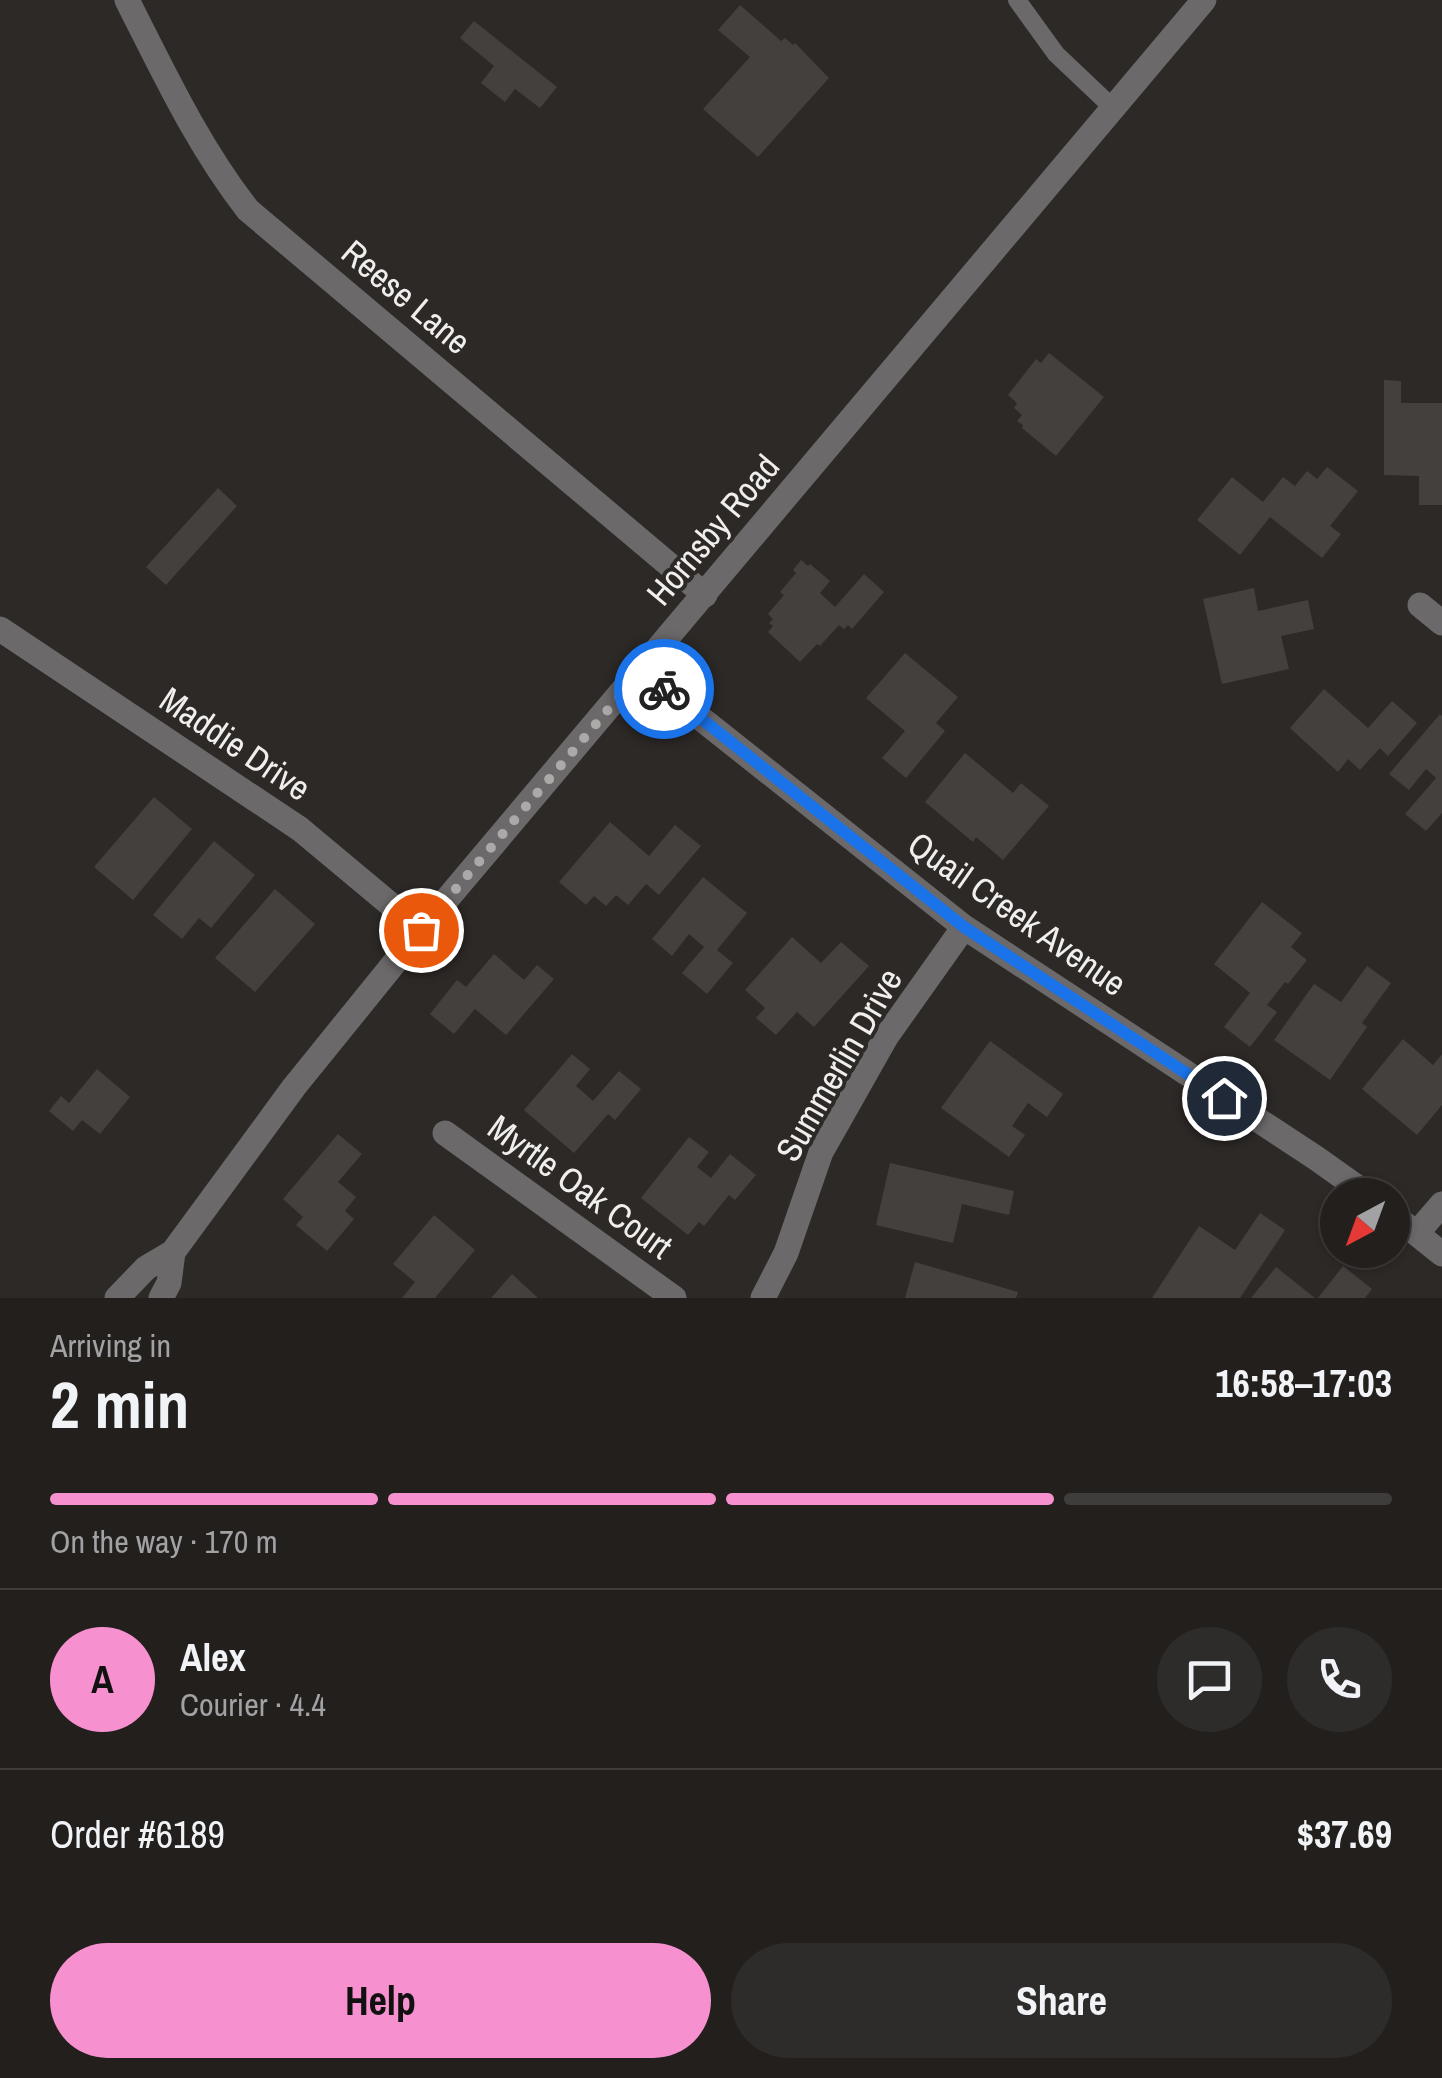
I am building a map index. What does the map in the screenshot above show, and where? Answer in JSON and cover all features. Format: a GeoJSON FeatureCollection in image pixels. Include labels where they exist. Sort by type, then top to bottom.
{"type":"FeatureCollection","features":[{"type":"Feature","properties":{"kind":"street","name":"Reese Lane"},"geometry":{"type":"LineString","coordinates":[[127,0],[190,125],[248,210],[705,595]]}},
{"type":"Feature","properties":{"kind":"street","name":"Hornsby Road"},"geometry":{"type":"LineString","coordinates":[[117,1298],[146,1268],[173,1252],[294,1087],[421,930],[1204,0]]}},
{"type":"Feature","properties":{"kind":"street"},"geometry":{"type":"LineString","coordinates":[[1420,604],[1442,623]]}},
{"type":"Feature","properties":{"kind":"street","name":"Maddie Drive"},"geometry":{"type":"LineString","coordinates":[[0,628],[300,829],[421,930]]}},
{"type":"Feature","properties":{"kind":"street","name":"Quail Creek Avenue"},"geometry":{"type":"LineString","coordinates":[[641,671],[964,927],[1344,1178]]}},
{"type":"Feature","properties":{"kind":"street","name":"Summerlin Drive"},"geometry":{"type":"LineString","coordinates":[[763,1298],[786,1253],[821,1152],[886,1037],[964,927]]}},
{"type":"Feature","properties":{"kind":"street","name":"Myrtle Oak Court"},"geometry":{"type":"LineString","coordinates":[[445,1132],[674,1298]]}},
{"type":"Feature","properties":{"kind":"street"},"geometry":{"type":"LineString","coordinates":[[1417,1233],[1442,1204]]}},
{"type":"Feature","properties":{"kind":"street"},"geometry":{"type":"LineString","coordinates":[[1410,1228],[1442,1254]]}},
{"type":"Feature","properties":{"kind":"street","name":"Hornsby Road"},"geometry":{"type":"LineString","coordinates":[[161,1298],[169,1283],[173,1252]]}},
{"type":"Feature","properties":{"kind":"lane"},"geometry":{"type":"LineString","coordinates":[[1018,0],[1056,54],[1113,108]]}},
{"type":"Feature","properties":{"kind":"building"},"geometry":{"type":"Polygon","coordinates":[[[740,5],[781,41],[785,38],[795,43],[829,78],[758,157],[703,109],[750,57],[718,30],[740,5]]]}},
{"type":"Feature","properties":{"kind":"building"},"geometry":{"type":"Polygon","coordinates":[[[474,21],[557,87],[540,108],[515,89],[505,102],[481,83],[494,66],[460,38],[474,21]]]}},
{"type":"Feature","properties":{"kind":"building"},"geometry":{"type":"Polygon","coordinates":[[[1049,353],[1104,397],[1056,456],[1022,428],[1017,421],[1022,415],[1014,408],[1017,403],[1008,395],[1036,359],[1041,363],[1049,353]]]}},
{"type":"Feature","properties":{"kind":"building"},"geometry":{"type":"Polygon","coordinates":[[[1384,380],[1401,381],[1401,403],[1442,403],[1442,505],[1419,505],[1419,476],[1384,475],[1384,380]]]}},
{"type":"Feature","properties":{"kind":"building"},"geometry":{"type":"Polygon","coordinates":[[[1327,467],[1358,491],[1330,526],[1341,534],[1322,558],[1270,517],[1240,555],[1197,520],[1232,477],[1263,502],[1283,477],[1295,486],[1307,471],[1317,479],[1327,467]]]}},
{"type":"Feature","properties":{"kind":"building"},"geometry":{"type":"Polygon","coordinates":[[[218,488],[237,506],[166,585],[146,567],[218,488]]]}},
{"type":"Feature","properties":{"kind":"building"},"geometry":{"type":"Polygon","coordinates":[[[801,560],[830,581],[820,593],[835,607],[864,574],[884,592],[852,629],[839,625],[800,662],[768,632],[773,619],[768,614],[784,595],[780,592],[801,560]]]}},
{"type":"Feature","properties":{"kind":"building"},"geometry":{"type":"Polygon","coordinates":[[[1254,588],[1258,611],[1308,600],[1314,629],[1281,636],[1289,669],[1222,684],[1203,599],[1254,588]]]}},
{"type":"Feature","properties":{"kind":"building"},"geometry":{"type":"Polygon","coordinates":[[[905,653],[958,697],[936,723],[945,731],[906,778],[882,758],[905,731],[866,698],[905,653]]]}},
{"type":"Feature","properties":{"kind":"building"},"geometry":{"type":"Polygon","coordinates":[[[1324,689],[1368,728],[1392,701],[1417,723],[1388,756],[1380,748],[1360,770],[1348,759],[1338,772],[1290,728],[1324,689]]]}},
{"type":"Feature","properties":{"kind":"building"},"geometry":{"type":"Polygon","coordinates":[[[1440,714],[1442,813],[1426,831],[1405,814],[1436,778],[1426,769],[1409,790],[1389,774],[1440,714]]]}},
{"type":"Feature","properties":{"kind":"building"},"geometry":{"type":"Polygon","coordinates":[[[965,753],[1013,793],[1021,783],[1049,806],[1003,860],[976,837],[973,842],[925,802],[965,753]]]}},
{"type":"Feature","properties":{"kind":"building"},"geometry":{"type":"Polygon","coordinates":[[[154,797],[192,829],[133,900],[94,867],[154,797]]]}},
{"type":"Feature","properties":{"kind":"building"},"geometry":{"type":"Polygon","coordinates":[[[610,822],[649,856],[675,825],[701,846],[659,895],[646,884],[628,905],[616,895],[606,906],[594,896],[586,905],[559,882],[610,822]]]}},
{"type":"Feature","properties":{"kind":"building"},"geometry":{"type":"Polygon","coordinates":[[[214,841],[255,875],[211,928],[199,918],[182,939],[153,915],[214,841]]]}},
{"type":"Feature","properties":{"kind":"building"},"geometry":{"type":"Polygon","coordinates":[[[703,877],[747,913],[717,950],[733,963],[707,994],[682,973],[704,947],[689,934],[672,956],[652,939],[703,877]]]}},
{"type":"Feature","properties":{"kind":"building"},"geometry":{"type":"Polygon","coordinates":[[[275,889],[315,924],[255,992],[215,958],[275,889]]]}},
{"type":"Feature","properties":{"kind":"building"},"geometry":{"type":"Polygon","coordinates":[[[1262,902],[1302,933],[1291,947],[1307,960],[1267,1005],[1277,1012],[1250,1047],[1224,1027],[1250,993],[1214,964],[1262,902]]]}},
{"type":"Feature","properties":{"kind":"building"},"geometry":{"type":"Polygon","coordinates":[[[792,937],[821,963],[841,942],[869,966],[814,1027],[797,1012],[776,1035],[756,1018],[765,1008],[745,990],[792,937]]]}},
{"type":"Feature","properties":{"kind":"building"},"geometry":{"type":"Polygon","coordinates":[[[494,954],[524,980],[537,965],[554,979],[506,1035],[475,1009],[454,1034],[430,1014],[457,980],[466,987],[494,954]]]}},
{"type":"Feature","properties":{"kind":"building"},"geometry":{"type":"Polygon","coordinates":[[[1367,966],[1391,983],[1362,1023],[1367,1027],[1330,1080],[1274,1040],[1314,984],[1341,1002],[1367,966]]]}},
{"type":"Feature","properties":{"kind":"building"},"geometry":{"type":"Polygon","coordinates":[[[1403,1039],[1433,1065],[1442,1054],[1442,1105],[1417,1135],[1362,1089],[1403,1039]]]}},
{"type":"Feature","properties":{"kind":"building"},"geometry":{"type":"Polygon","coordinates":[[[990,1041],[1063,1094],[1047,1117],[1028,1103],[1012,1126],[1025,1135],[1009,1157],[941,1108],[990,1041]]]}},
{"type":"Feature","properties":{"kind":"building"},"geometry":{"type":"Polygon","coordinates":[[[572,1054],[590,1069],[576,1086],[593,1101],[619,1071],[641,1089],[615,1120],[608,1114],[574,1153],[524,1110],[572,1054]]]}},
{"type":"Feature","properties":{"kind":"building"},"geometry":{"type":"Polygon","coordinates":[[[97,1069],[130,1097],[100,1134],[82,1120],[73,1131],[49,1111],[61,1096],[69,1103],[97,1069]]]}},
{"type":"Feature","properties":{"kind":"building"},"geometry":{"type":"Polygon","coordinates":[[[338,1134],[362,1154],[338,1182],[356,1197],[345,1211],[354,1219],[327,1251],[296,1225],[303,1217],[283,1199],[338,1134]]]}},
{"type":"Feature","properties":{"kind":"building"},"geometry":{"type":"Polygon","coordinates":[[[689,1137],[709,1152],[697,1167],[711,1178],[730,1154],[756,1175],[735,1200],[729,1195],[704,1226],[699,1222],[688,1235],[641,1198],[689,1137]]]}},
{"type":"Feature","properties":{"kind":"building"},"geometry":{"type":"Polygon","coordinates":[[[890,1163],[1014,1191],[1009,1215],[962,1204],[953,1243],[876,1225],[890,1163]]]}},
{"type":"Feature","properties":{"kind":"building"},"geometry":{"type":"Polygon","coordinates":[[[1260,1213],[1285,1230],[1240,1298],[1152,1298],[1199,1226],[1235,1250],[1260,1213]]]}},
{"type":"Feature","properties":{"kind":"building"},"geometry":{"type":"Polygon","coordinates":[[[434,1215],[475,1250],[435,1298],[402,1298],[415,1282],[393,1264],[434,1215]]]}},
{"type":"Feature","properties":{"kind":"building"},"geometry":{"type":"Polygon","coordinates":[[[915,1262],[1018,1292],[1016,1298],[905,1298],[915,1262]]]}},
{"type":"Feature","properties":{"kind":"building"},"geometry":{"type":"Polygon","coordinates":[[[1276,1267],[1315,1298],[1251,1298],[1276,1267]]]}},
{"type":"Feature","properties":{"kind":"building"},"geometry":{"type":"Polygon","coordinates":[[[1341,1268],[1372,1289],[1365,1298],[1318,1298],[1341,1268]]]}},
{"type":"Feature","properties":{"kind":"building"},"geometry":{"type":"Polygon","coordinates":[[[512,1274],[538,1298],[491,1298],[512,1274]]]}},
{"type":"Feature","properties":{"kind":"way so far"},"geometry":{"type":"LineString","coordinates":[[421,930],[641,671],[664,689]]}},
{"type":"Feature","properties":{"kind":"route"},"geometry":{"type":"LineString","coordinates":[[664,689],[964,927],[1224,1098]]}}]}
